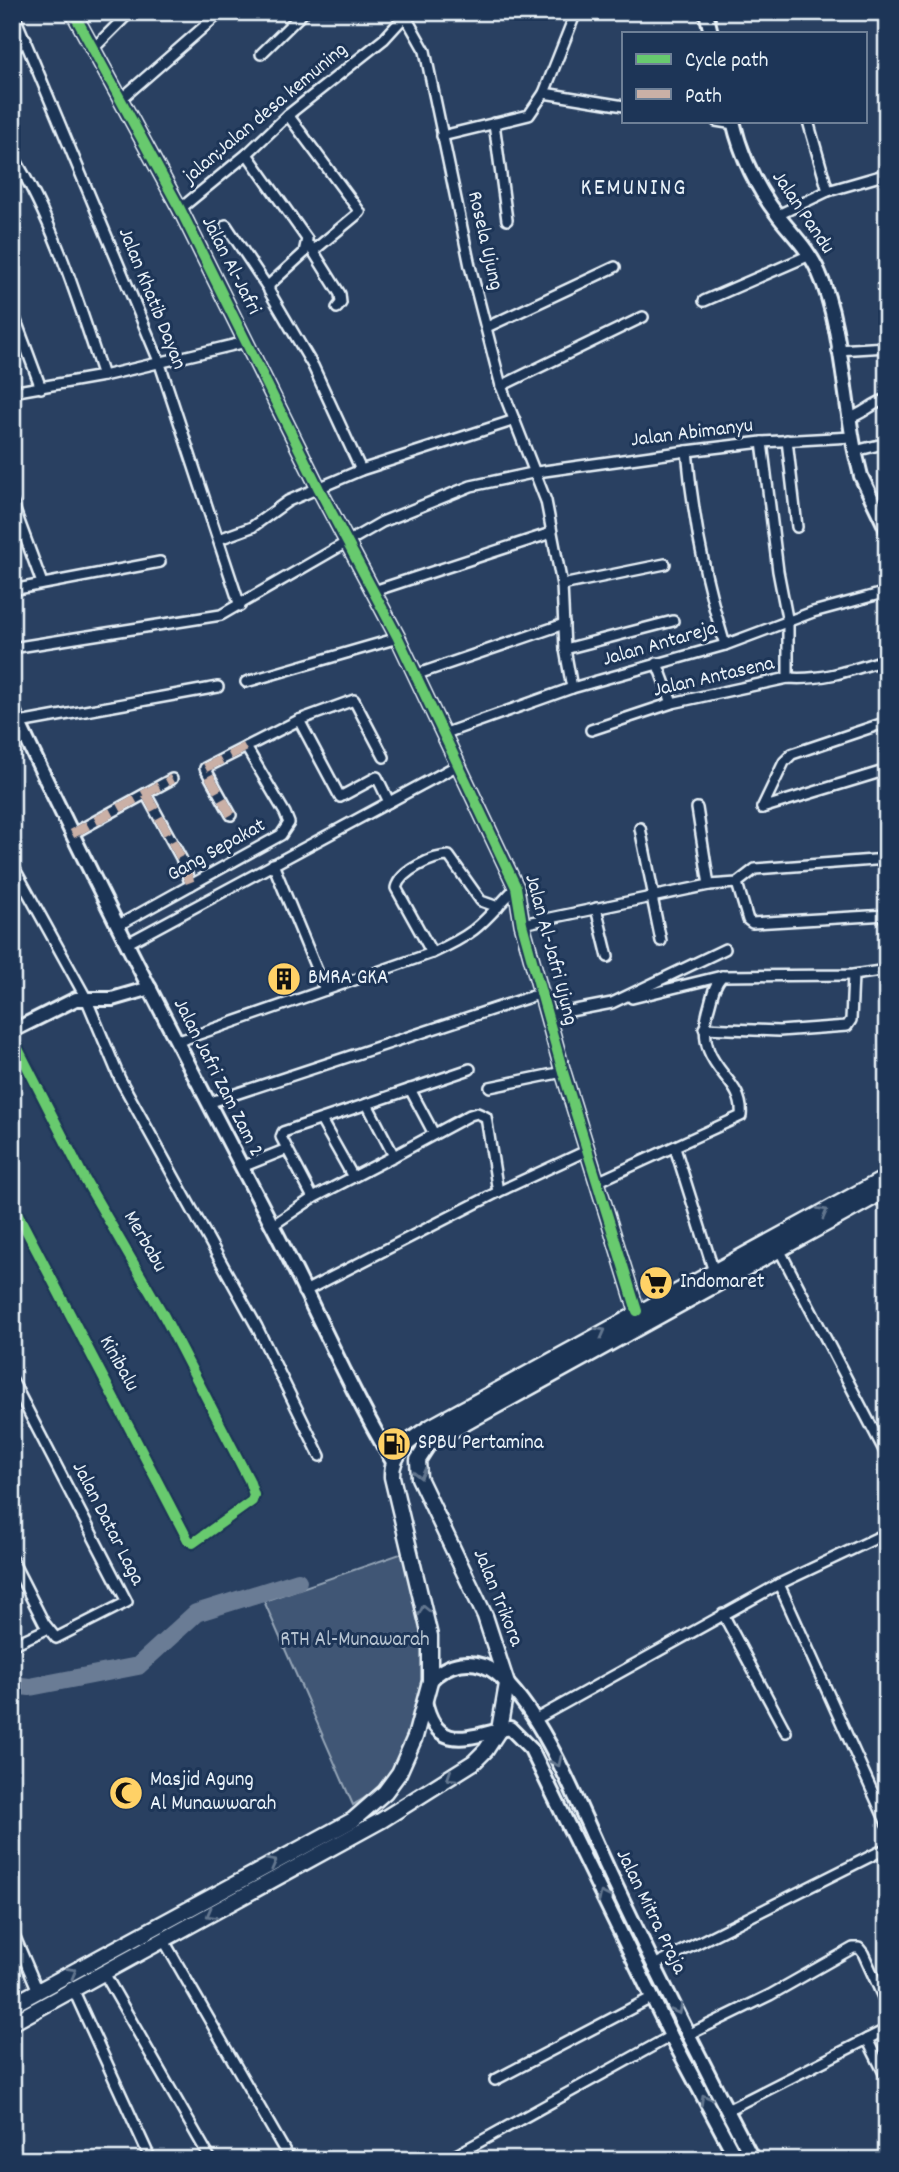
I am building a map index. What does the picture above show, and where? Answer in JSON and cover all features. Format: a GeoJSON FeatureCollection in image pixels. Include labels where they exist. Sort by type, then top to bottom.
{"type":"FeatureCollection","features":[{"type":"Feature","properties":{"kind":"main road","name":"Jalan Trikora"},"geometry":{"type":"LineString","coordinates":[[574,1354],[637,1311],[887,1177]]}},
{"type":"Feature","properties":{"kind":"main road","name":"Jalan Trikora"},"geometry":{"type":"LineString","coordinates":[[393,1462],[405,1445],[416,1436],[779,1249],[887,1190]]}},
{"type":"Feature","properties":{"kind":"main road","name":"Jalan Trikora"},"geometry":{"type":"LineString","coordinates":[[12,2023],[382,1820],[474,1762],[486,1750],[499,1730],[507,1684],[485,1616],[419,1478],[418,1460],[429,1443],[556,1364]]}},
{"type":"Feature","properties":{"kind":"main road"},"geometry":{"type":"LineString","coordinates":[[12,2005],[238,1880],[353,1820],[385,1792],[407,1758],[430,1681],[430,1636],[392,1477],[393,1462]]}},
{"type":"Feature","properties":{"kind":"main road"},"geometry":{"type":"LineString","coordinates":[[238,1880],[245,1895]]}},
{"type":"Feature","properties":{"kind":"street","name":"Jalan Khatib Dayan"},"geometry":{"type":"LineString","coordinates":[[13,12],[159,360],[240,606]]}},
{"type":"Feature","properties":{"kind":"street","name":"Jalan Al-Jafri"},"geometry":{"type":"LineString","coordinates":[[73,12],[180,209],[318,489],[347,541]]}},
{"type":"Feature","properties":{"kind":"street"},"geometry":{"type":"LineString","coordinates":[[93,49],[130,12]]}},
{"type":"Feature","properties":{"kind":"street"},"geometry":{"type":"LineString","coordinates":[[120,100],[221,12]]}},
{"type":"Feature","properties":{"kind":"street"},"geometry":{"type":"LineString","coordinates":[[261,54],[304,12]]}},
{"type":"Feature","properties":{"kind":"street"},"geometry":{"type":"LineString","coordinates":[[442,136],[529,116],[544,93],[576,12]]}},
{"type":"Feature","properties":{"kind":"street"},"geometry":{"type":"LineString","coordinates":[[706,12],[711,32]]}},
{"type":"Feature","properties":{"kind":"street","name":"jalan;Jalan desa kemuning"},"geometry":{"type":"LineString","coordinates":[[180,209],[247,154],[288,115],[384,39],[404,14]]}},
{"type":"Feature","properties":{"kind":"street","name":"Rosela Ujung"},"geometry":{"type":"LineString","coordinates":[[404,14],[425,51],[470,266],[501,386],[537,472],[562,585],[565,649],[572,688]]}},
{"type":"Feature","properties":{"kind":"street"},"geometry":{"type":"LineString","coordinates":[[12,51],[26,39]]}},
{"type":"Feature","properties":{"kind":"street"},"geometry":{"type":"LineString","coordinates":[[544,93],[622,106]]}},
{"type":"Feature","properties":{"kind":"street"},"geometry":{"type":"LineString","coordinates":[[268,288],[310,248],[360,212],[288,115]]}},
{"type":"Feature","properties":{"kind":"street","name":"Jalan Pandu"},"geometry":{"type":"LineString","coordinates":[[733,122],[748,166],[778,215],[810,255],[829,299],[861,476],[887,530]]}},
{"type":"Feature","properties":{"kind":"street"},"geometry":{"type":"LineString","coordinates":[[807,122],[828,191]]}},
{"type":"Feature","properties":{"kind":"street"},"geometry":{"type":"LineString","coordinates":[[494,124],[507,220]]}},
{"type":"Feature","properties":{"kind":"street"},"geometry":{"type":"LineString","coordinates":[[12,154],[27,178],[52,236],[103,376]]}},
{"type":"Feature","properties":{"kind":"street"},"geometry":{"type":"LineString","coordinates":[[247,154],[305,235],[310,248],[340,294],[341,303],[337,308]]}},
{"type":"Feature","properties":{"kind":"street"},"geometry":{"type":"LineString","coordinates":[[778,215],[828,191],[887,174]]}},
{"type":"Feature","properties":{"kind":"street"},"geometry":{"type":"LineString","coordinates":[[226,225],[268,288],[313,366],[361,470]]}},
{"type":"Feature","properties":{"kind":"street"},"geometry":{"type":"LineString","coordinates":[[704,301],[810,255]]}},
{"type":"Feature","properties":{"kind":"street"},"geometry":{"type":"LineString","coordinates":[[487,327],[615,267]]}},
{"type":"Feature","properties":{"kind":"street"},"geometry":{"type":"LineString","coordinates":[[12,310],[41,388]]}},
{"type":"Feature","properties":{"kind":"street"},"geometry":{"type":"LineString","coordinates":[[501,386],[643,317]]}},
{"type":"Feature","properties":{"kind":"street"},"geometry":{"type":"LineString","coordinates":[[12,392],[103,376],[159,360],[246,342]]}},
{"type":"Feature","properties":{"kind":"street"},"geometry":{"type":"LineString","coordinates":[[837,351],[887,347]]}},
{"type":"Feature","properties":{"kind":"street"},"geometry":{"type":"LineString","coordinates":[[849,418],[865,414],[878,402],[887,399]]}},
{"type":"Feature","properties":{"kind":"street"},"geometry":{"type":"LineString","coordinates":[[219,539],[252,527],[288,502],[361,470],[515,420]]}},
{"type":"Feature","properties":{"kind":"street","name":"Jalan Abimanyu"},"geometry":{"type":"LineString","coordinates":[[12,648],[212,618],[240,606],[382,522],[471,486],[537,472],[687,451],[762,442],[852,437]]}},
{"type":"Feature","properties":{"kind":"street"},"geometry":{"type":"LineString","coordinates":[[787,440],[797,527]]}},
{"type":"Feature","properties":{"kind":"street"},"geometry":{"type":"LineString","coordinates":[[762,442],[778,571],[788,623],[788,678]]}},
{"type":"Feature","properties":{"kind":"street"},"geometry":{"type":"LineString","coordinates":[[855,452],[887,443]]}},
{"type":"Feature","properties":{"kind":"street"},"geometry":{"type":"LineString","coordinates":[[687,451],[693,510],[715,613],[725,645]]}},
{"type":"Feature","properties":{"kind":"street"},"geometry":{"type":"LineString","coordinates":[[12,502],[42,583]]}},
{"type":"Feature","properties":{"kind":"street"},"geometry":{"type":"LineString","coordinates":[[374,591],[551,533]]}},
{"type":"Feature","properties":{"kind":"street","name":"Jalan Al-Jafri Ujung"},"geometry":{"type":"LineString","coordinates":[[347,541],[398,638],[516,887],[522,924],[563,1072],[637,1311]]}},
{"type":"Feature","properties":{"kind":"street"},"geometry":{"type":"LineString","coordinates":[[12,590],[160,562]]}},
{"type":"Feature","properties":{"kind":"street"},"geometry":{"type":"LineString","coordinates":[[562,585],[665,564]]}},
{"type":"Feature","properties":{"kind":"street","name":"Jalan Antareja"},"geometry":{"type":"LineString","coordinates":[[443,734],[572,688],[725,645],[813,612],[887,592]]}},
{"type":"Feature","properties":{"kind":"street"},"geometry":{"type":"LineString","coordinates":[[565,649],[673,621]]}},
{"type":"Feature","properties":{"kind":"street"},"geometry":{"type":"LineString","coordinates":[[415,675],[564,624]]}},
{"type":"Feature","properties":{"kind":"street"},"geometry":{"type":"LineString","coordinates":[[246,682],[398,638]]}},
{"type":"Feature","properties":{"kind":"street","name":"Jalan Antasena"},"geometry":{"type":"LineString","coordinates":[[591,730],[672,704],[788,678],[807,680],[887,659]]}},
{"type":"Feature","properties":{"kind":"street"},"geometry":{"type":"LineString","coordinates":[[657,663],[672,704]]}},
{"type":"Feature","properties":{"kind":"street"},"geometry":{"type":"LineString","coordinates":[[19,723],[218,687]]}},
{"type":"Feature","properties":{"kind":"street"},"geometry":{"type":"LineString","coordinates":[[231,815],[205,768],[299,720],[354,700],[384,757]]}},
{"type":"Feature","properties":{"kind":"street","name":"Jalan Jafri Zam Zam 2"},"geometry":{"type":"LineString","coordinates":[[12,708],[117,926],[272,1225],[345,1379],[393,1462]]}},
{"type":"Feature","properties":{"kind":"street"},"geometry":{"type":"LineString","coordinates":[[299,720],[340,797],[377,777],[389,802]]}},
{"type":"Feature","properties":{"kind":"street"},"geometry":{"type":"LineString","coordinates":[[887,722],[792,754],[783,762],[762,808],[887,770]]}},
{"type":"Feature","properties":{"kind":"street","name":"Gang Sepakat"},"geometry":{"type":"LineString","coordinates":[[117,926],[281,835],[289,823],[246,747]]}},
{"type":"Feature","properties":{"kind":"street"},"geometry":{"type":"LineString","coordinates":[[128,943],[458,765]]}},
{"type":"Feature","properties":{"kind":"street"},"geometry":{"type":"LineString","coordinates":[[72,834],[172,779]]}},
{"type":"Feature","properties":{"kind":"street"},"geometry":{"type":"LineString","coordinates":[[146,794],[181,858],[191,885]]}},
{"type":"Feature","properties":{"kind":"street"},"geometry":{"type":"LineString","coordinates":[[697,808],[709,886]]}},
{"type":"Feature","properties":{"kind":"street"},"geometry":{"type":"LineString","coordinates":[[640,828],[661,941]]}},
{"type":"Feature","properties":{"kind":"street"},"geometry":{"type":"LineString","coordinates":[[432,953],[396,888],[403,876],[435,858],[449,856],[481,901],[498,907]]}},
{"type":"Feature","properties":{"kind":"street"},"geometry":{"type":"LineString","coordinates":[[522,924],[709,886],[737,883],[750,871],[887,859]]}},
{"type":"Feature","properties":{"kind":"street"},"geometry":{"type":"LineString","coordinates":[[12,864],[86,998],[120,1079],[257,1327],[320,1456]]}},
{"type":"Feature","properties":{"kind":"street"},"geometry":{"type":"LineString","coordinates":[[273,864],[325,990]]}},
{"type":"Feature","properties":{"kind":"street"},"geometry":{"type":"LineString","coordinates":[[737,883],[748,920],[752,923],[887,915]]}},
{"type":"Feature","properties":{"kind":"street"},"geometry":{"type":"LineString","coordinates":[[176,1042],[432,953],[469,936],[488,920],[516,887]]}},
{"type":"Feature","properties":{"kind":"street"},"geometry":{"type":"LineString","coordinates":[[596,908],[608,957]]}},
{"type":"Feature","properties":{"kind":"street"},"geometry":{"type":"LineString","coordinates":[[612,1003],[725,949]]}},
{"type":"Feature","properties":{"kind":"street"},"geometry":{"type":"LineString","coordinates":[[549,1015],[612,1003],[722,976],[853,975],[887,970]]}},
{"type":"Feature","properties":{"kind":"street"},"geometry":{"type":"LineString","coordinates":[[704,1028],[779,1031],[847,1026],[851,1020],[853,975]]}},
{"type":"Feature","properties":{"kind":"street"},"geometry":{"type":"LineString","coordinates":[[597,1182],[736,1121],[741,1114],[739,1100],[706,1048],[704,1028],[716,984],[722,976]]}},
{"type":"Feature","properties":{"kind":"street"},"geometry":{"type":"LineString","coordinates":[[12,1031],[67,1002],[86,998],[112,999],[150,988]]}},
{"type":"Feature","properties":{"kind":"street"},"geometry":{"type":"LineString","coordinates":[[208,1103],[542,993]]}},
{"type":"Feature","properties":{"kind":"street","name":"Merbabu"},"geometry":{"type":"LineString","coordinates":[[12,1037],[85,1178],[164,1316],[243,1464],[254,1498],[225,1523],[192,1543]]}},
{"type":"Feature","properties":{"kind":"street"},"geometry":{"type":"LineString","coordinates":[[313,1198],[287,1149],[282,1133],[470,1069]]}},
{"type":"Feature","properties":{"kind":"street"},"geometry":{"type":"LineString","coordinates":[[490,1087],[563,1072]]}},
{"type":"Feature","properties":{"kind":"street"},"geometry":{"type":"LineString","coordinates":[[410,1088],[434,1134]]}},
{"type":"Feature","properties":{"kind":"street"},"geometry":{"type":"LineString","coordinates":[[367,1104],[394,1156]]}},
{"type":"Feature","properties":{"kind":"street"},"geometry":{"type":"LineString","coordinates":[[272,1225],[313,1198],[477,1113],[486,1117],[498,1192]]}},
{"type":"Feature","properties":{"kind":"street"},"geometry":{"type":"LineString","coordinates":[[320,1120],[353,1177]]}},
{"type":"Feature","properties":{"kind":"street"},"geometry":{"type":"LineString","coordinates":[[675,1148],[713,1272]]}},
{"type":"Feature","properties":{"kind":"street"},"geometry":{"type":"LineString","coordinates":[[242,1167],[287,1149]]}},
{"type":"Feature","properties":{"kind":"street"},"geometry":{"type":"LineString","coordinates":[[303,1292],[498,1192],[588,1150]]}},
{"type":"Feature","properties":{"kind":"street","name":"Kinibalu"},"geometry":{"type":"LineString","coordinates":[[12,1203],[49,1279],[192,1543]]}},
{"type":"Feature","properties":{"kind":"street"},"geometry":{"type":"LineString","coordinates":[[779,1249],[887,1456]]}},
{"type":"Feature","properties":{"kind":"street","name":"Jalan Datar Laga"},"geometry":{"type":"LineString","coordinates":[[12,1380],[128,1599],[124,1604],[61,1637],[53,1637],[47,1629]]}},
{"type":"Feature","properties":{"kind":"street"},"geometry":{"type":"LineString","coordinates":[[536,1719],[779,1584],[887,1533]]}},
{"type":"Feature","properties":{"kind":"street"},"geometry":{"type":"LineString","coordinates":[[12,1560],[47,1629],[12,1645]]}},
{"type":"Feature","properties":{"kind":"street"},"geometry":{"type":"LineString","coordinates":[[779,1584],[887,1824]]}},
{"type":"Feature","properties":{"kind":"street"},"geometry":{"type":"LineString","coordinates":[[723,1614],[786,1731]]}},
{"type":"Feature","properties":{"kind":"street"},"geometry":{"type":"LineString","coordinates":[[430,1681],[449,1666],[471,1663],[490,1669],[507,1684]]}},
{"type":"Feature","properties":{"kind":"street","name":"Jalan Mitra Praja"},"geometry":{"type":"LineString","coordinates":[[507,1684],[536,1719],[653,1965],[752,2160]]}},
{"type":"Feature","properties":{"kind":"street"},"geometry":{"type":"LineString","coordinates":[[425,1701],[432,1724],[446,1735],[467,1738],[499,1730]]}},
{"type":"Feature","properties":{"kind":"street","name":"Jalan Mitra Praja"},"geometry":{"type":"LineString","coordinates":[[499,1730],[510,1728],[531,1749],[671,2036],[737,2160]]}},
{"type":"Feature","properties":{"kind":"street"},"geometry":{"type":"LineString","coordinates":[[653,1965],[887,1848]]}},
{"type":"Feature","properties":{"kind":"street"},"geometry":{"type":"LineString","coordinates":[[12,1930],[38,1991]]}},
{"type":"Feature","properties":{"kind":"street"},"geometry":{"type":"LineString","coordinates":[[163,1940],[290,2160]]}},
{"type":"Feature","properties":{"kind":"street"},"geometry":{"type":"LineString","coordinates":[[690,2034],[770,1995],[853,1948],[859,1948],[863,1953],[887,2006]]}},
{"type":"Feature","properties":{"kind":"street"},"geometry":{"type":"LineString","coordinates":[[104,1972],[212,2160]]}},
{"type":"Feature","properties":{"kind":"street"},"geometry":{"type":"LineString","coordinates":[[73,1989],[151,2160]]}},
{"type":"Feature","properties":{"kind":"street"},"geometry":{"type":"LineString","coordinates":[[495,2080],[653,1997]]}},
{"type":"Feature","properties":{"kind":"street"},"geometry":{"type":"LineString","coordinates":[[727,2110],[887,2029]]}},
{"type":"Feature","properties":{"kind":"street"},"geometry":{"type":"LineString","coordinates":[[447,2160],[671,2036]]}},
{"type":"Feature","properties":{"kind":"street"},"geometry":{"type":"LineString","coordinates":[[867,2039],[887,2079]]}},
{"type":"Feature","properties":{"kind":"green space","name":"RTH Al-Munawarah"},"geometry":{"type":"Polygon","coordinates":[[[403,1553],[426,1646],[427,1684],[402,1751],[392,1770],[372,1793],[353,1805],[264,1601],[403,1553]]]}},
{"type":"Feature","properties":{"kind":"waterway"},"geometry":{"type":"LineString","coordinates":[[12,1685],[30,1687],[138,1666],[196,1613],[298,1581]]}},
{"type":"Feature","properties":{"kind":"marked path"},"geometry":{"type":"LineString","coordinates":[[231,815],[205,768],[246,747]]}},
{"type":"Feature","properties":{"kind":"marked path"},"geometry":{"type":"LineString","coordinates":[[72,834],[172,779]]}},
{"type":"Feature","properties":{"kind":"marked path"},"geometry":{"type":"LineString","coordinates":[[146,794],[181,858],[191,885]]}},
{"type":"Feature","properties":{"kind":"cycle path"},"geometry":{"type":"LineString","coordinates":[[73,12],[180,209],[319,489],[398,638],[516,887],[522,924],[563,1072],[637,1311]]}},
{"type":"Feature","properties":{"kind":"cycle path"},"geometry":{"type":"LineString","coordinates":[[12,1037],[84,1178],[164,1316],[249,1480],[254,1495],[252,1501],[193,1543],[188,1540],[12,1203]]}},
{"type":"Feature","properties":{"kind":"place","name":"BMRA GKA"},"geometry":{"type":"Point","coordinates":[284,979]}},
{"type":"Feature","properties":{"kind":"place","name":"Indomaret"},"geometry":{"type":"Point","coordinates":[656,1283]}},
{"type":"Feature","properties":{"kind":"place","name":"SPBU Pertamina"},"geometry":{"type":"Point","coordinates":[394,1444]}},
{"type":"Feature","properties":{"kind":"place","name":"Masjid Agung Al Munawwarah"},"geometry":{"type":"Point","coordinates":[126,1793]}},
{"type":"Feature","properties":{"kind":"district","name":"KEMUNING"},"geometry":{"type":"Point","coordinates":[634,189]}}]}
